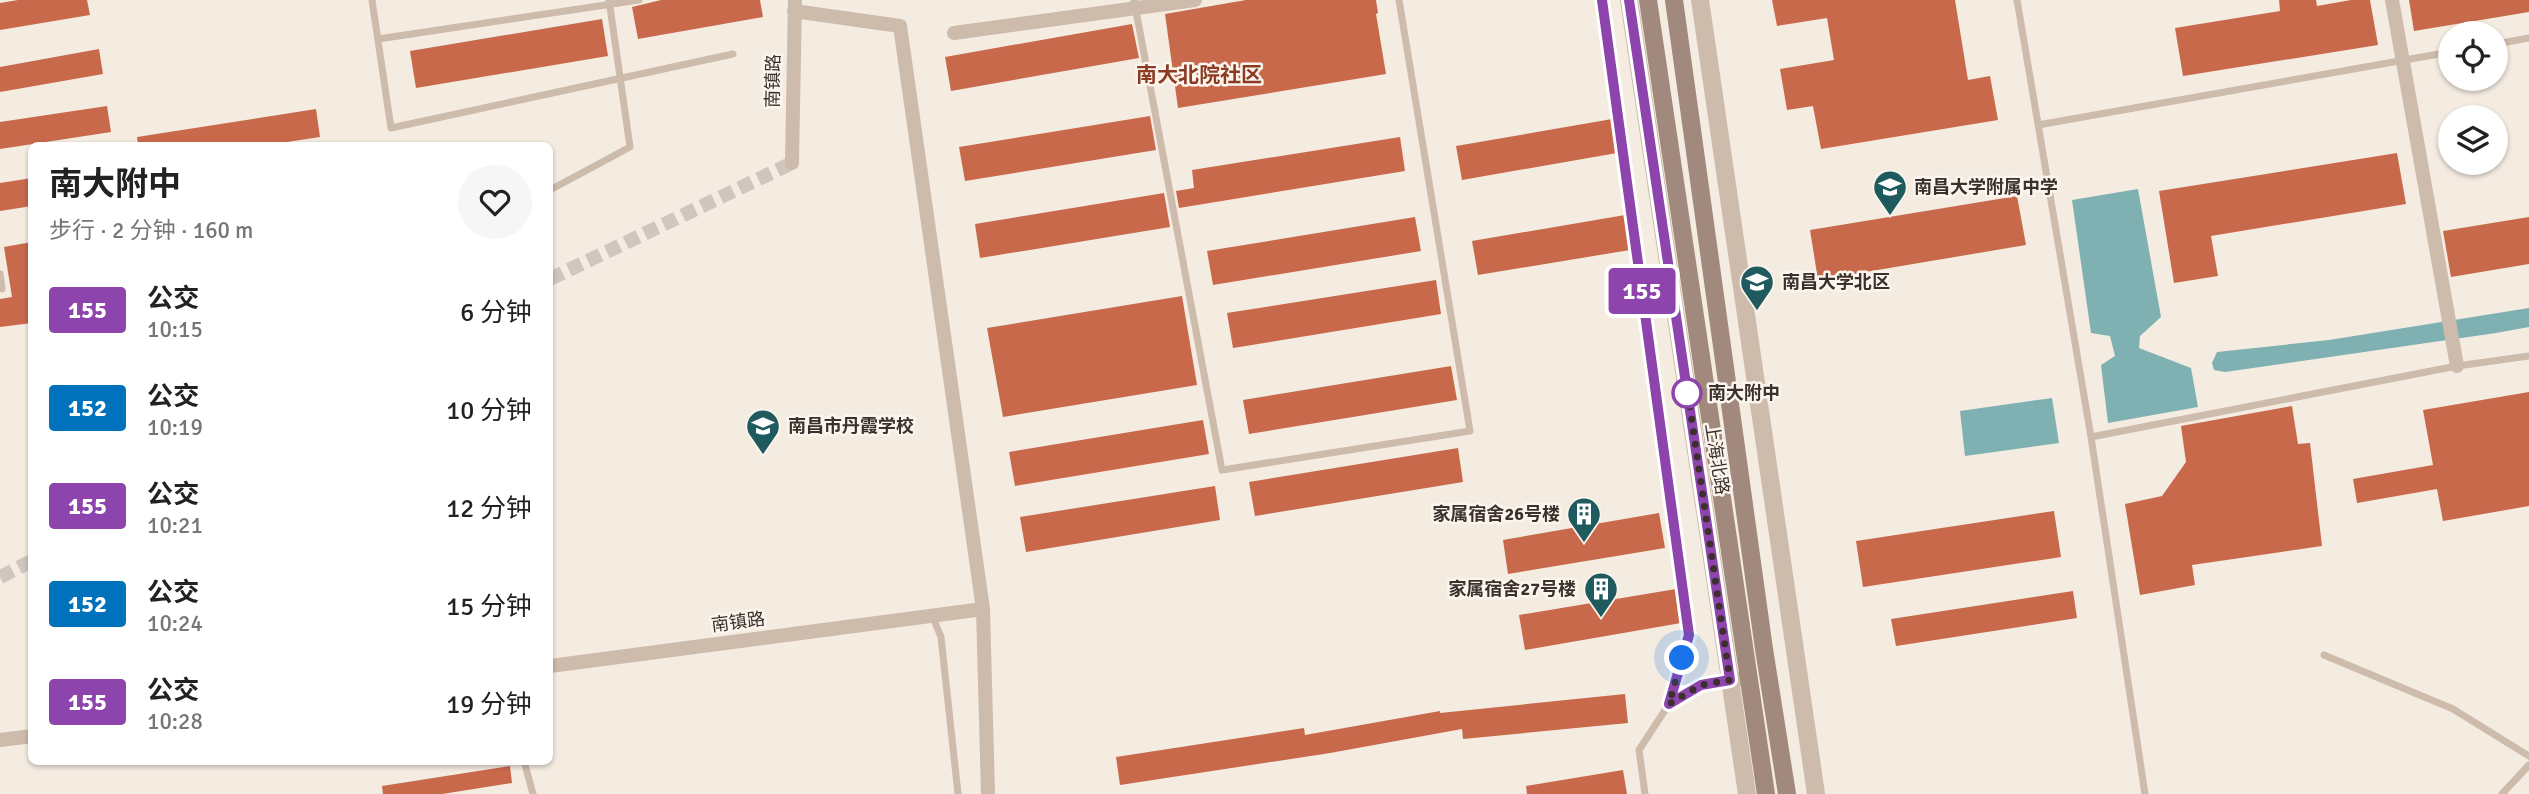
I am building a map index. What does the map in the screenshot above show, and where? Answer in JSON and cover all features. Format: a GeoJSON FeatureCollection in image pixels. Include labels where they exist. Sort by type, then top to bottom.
{"type":"FeatureCollection","features":[{"type":"Feature","properties":{"kind":"main road","name":"上海北路"},"geometry":{"type":"LineString","coordinates":[[1648,0],[1766,794]]}},
{"type":"Feature","properties":{"kind":"main road","name":"上海北路"},"geometry":{"type":"LineString","coordinates":[[1674,0],[1764,649],[1787,794]]}},
{"type":"Feature","properties":{"kind":"street"},"geometry":{"type":"LineString","coordinates":[[954,33],[1135,4],[1195,0]]}},
{"type":"Feature","properties":{"kind":"street"},"geometry":{"type":"LineString","coordinates":[[1629,0],[1747,794]]}},
{"type":"Feature","properties":{"kind":"street"},"geometry":{"type":"LineString","coordinates":[[1700,0],[1816,794]]}},
{"type":"Feature","properties":{"kind":"street"},"geometry":{"type":"LineString","coordinates":[[2392,0],[2457,366]]}},
{"type":"Feature","properties":{"kind":"street"},"geometry":{"type":"LineString","coordinates":[[794,6],[900,26],[983,609],[988,794]]}},
{"type":"Feature","properties":{"kind":"street","name":"南镇路"},"geometry":{"type":"LineString","coordinates":[[792,163],[794,6]]}},
{"type":"Feature","properties":{"kind":"street","name":"南镇路"},"geometry":{"type":"LineString","coordinates":[[553,666],[983,609]]}},
{"type":"Feature","properties":{"kind":"street"},"geometry":{"type":"LineString","coordinates":[[1669,704],[1701,685],[1749,677]]}},
{"type":"Feature","properties":{"kind":"street"},"geometry":{"type":"LineString","coordinates":[[0,740],[28,736]]}},
{"type":"Feature","properties":{"kind":"lane"},"geometry":{"type":"LineString","coordinates":[[372,0],[391,128],[733,54]]}},
{"type":"Feature","properties":{"kind":"lane"},"geometry":{"type":"LineString","coordinates":[[378,39],[639,0]]}},
{"type":"Feature","properties":{"kind":"lane"},"geometry":{"type":"LineString","coordinates":[[1135,4],[1222,470],[1470,431],[1399,0]]}},
{"type":"Feature","properties":{"kind":"lane"},"geometry":{"type":"LineString","coordinates":[[1602,0],[1689,635],[1669,704],[1639,750],[1644,794]]}},
{"type":"Feature","properties":{"kind":"lane"},"geometry":{"type":"LineString","coordinates":[[2017,0],[2091,437],[2145,794]]}},
{"type":"Feature","properties":{"kind":"lane"},"geometry":{"type":"LineString","coordinates":[[553,188],[630,148],[609,3]]}},
{"type":"Feature","properties":{"kind":"lane"},"geometry":{"type":"LineString","coordinates":[[2508,42],[2529,38]]}},
{"type":"Feature","properties":{"kind":"lane"},"geometry":{"type":"LineString","coordinates":[[2038,125],[2438,54]]}},
{"type":"Feature","properties":{"kind":"lane"},"geometry":{"type":"LineString","coordinates":[[0,274],[2,289]]}},
{"type":"Feature","properties":{"kind":"lane"},"geometry":{"type":"LineString","coordinates":[[2091,437],[2457,366],[2529,356]]}},
{"type":"Feature","properties":{"kind":"lane"},"geometry":{"type":"LineString","coordinates":[[932,615],[941,637],[958,794]]}},
{"type":"Feature","properties":{"kind":"lane"},"geometry":{"type":"LineString","coordinates":[[2324,655],[2453,709],[2529,756]]}},
{"type":"Feature","properties":{"kind":"lane"},"geometry":{"type":"LineString","coordinates":[[525,765],[533,794]]}},
{"type":"Feature","properties":{"kind":"lane"},"geometry":{"type":"LineString","coordinates":[[2502,794],[2529,765]]}},
{"type":"Feature","properties":{"kind":"water"},"geometry":{"type":"Polygon","coordinates":[[[2138,189],[2161,317],[2140,336],[2139,348],[2191,368],[2198,407],[2108,423],[2101,365],[2115,356],[2110,336],[2091,333],[2072,200],[2138,189]]]}},
{"type":"Feature","properties":{"kind":"water"},"geometry":{"type":"Polygon","coordinates":[[[2529,308],[2529,327],[2496,333],[2225,372],[2214,370],[2212,363],[2217,352],[2329,340],[2529,308]]]}},
{"type":"Feature","properties":{"kind":"water"},"geometry":{"type":"Polygon","coordinates":[[[2052,398],[2059,443],[1965,456],[1960,411],[2052,398]]]}},
{"type":"Feature","properties":{"kind":"building"},"geometry":{"type":"Polygon","coordinates":[[[18,0],[87,0],[90,15],[0,30],[0,3],[18,0]]]}},
{"type":"Feature","properties":{"kind":"building"},"geometry":{"type":"Polygon","coordinates":[[[661,0],[760,0],[763,17],[638,39],[632,7],[661,0]]]}},
{"type":"Feature","properties":{"kind":"building"},"geometry":{"type":"Polygon","coordinates":[[[1246,0],[1376,0],[1386,74],[1178,108],[1165,14],[1246,0]]]}},
{"type":"Feature","properties":{"kind":"building"},"geometry":{"type":"Polygon","coordinates":[[[1772,0],[1955,0],[1968,80],[1990,76],[1998,120],[1821,149],[1813,106],[1787,110],[1780,69],[1834,60],[1827,18],[1777,26],[1772,0]]]}},
{"type":"Feature","properties":{"kind":"building"},"geometry":{"type":"Polygon","coordinates":[[[2279,0],[2316,0],[2317,6],[2351,0],[2370,0],[2378,45],[2183,76],[2175,28],[2280,11],[2279,0]]]}},
{"type":"Feature","properties":{"kind":"building"},"geometry":{"type":"Polygon","coordinates":[[[2409,0],[2529,0],[2529,12],[2475,21],[2438,21],[2438,27],[2414,31],[2409,0]]]}},
{"type":"Feature","properties":{"kind":"building"},"geometry":{"type":"Polygon","coordinates":[[[602,19],[608,56],[416,88],[410,51],[602,19]]]}},
{"type":"Feature","properties":{"kind":"building"},"geometry":{"type":"Polygon","coordinates":[[[1132,24],[1139,58],[951,91],[945,57],[1132,24]]]}},
{"type":"Feature","properties":{"kind":"building"},"geometry":{"type":"Polygon","coordinates":[[[99,49],[103,74],[0,92],[0,67],[99,49]]]}},
{"type":"Feature","properties":{"kind":"building"},"geometry":{"type":"Polygon","coordinates":[[[107,106],[111,132],[46,142],[28,142],[28,145],[0,149],[0,122],[107,106]]]}},
{"type":"Feature","properties":{"kind":"building"},"geometry":{"type":"Polygon","coordinates":[[[316,109],[320,137],[287,142],[138,142],[137,137],[316,109]]]}},
{"type":"Feature","properties":{"kind":"building"},"geometry":{"type":"Polygon","coordinates":[[[1150,116],[1156,150],[965,181],[959,147],[1150,116]]]}},
{"type":"Feature","properties":{"kind":"building"},"geometry":{"type":"Polygon","coordinates":[[[1612,119],[1617,153],[1462,180],[1456,146],[1612,119]]]}},
{"type":"Feature","properties":{"kind":"building"},"geometry":{"type":"Polygon","coordinates":[[[1400,137],[1405,171],[1179,208],[1176,191],[1194,188],[1192,170],[1400,137]]]}},
{"type":"Feature","properties":{"kind":"building"},"geometry":{"type":"Polygon","coordinates":[[[2397,153],[2406,204],[2211,236],[2218,276],[2174,283],[2159,191],[2397,153]]]}},
{"type":"Feature","properties":{"kind":"building"},"geometry":{"type":"Polygon","coordinates":[[[28,179],[28,207],[0,211],[0,183],[28,179]]]}},
{"type":"Feature","properties":{"kind":"building"},"geometry":{"type":"Polygon","coordinates":[[[1164,193],[1170,227],[980,258],[975,224],[1164,193]]]}},
{"type":"Feature","properties":{"kind":"building"},"geometry":{"type":"Polygon","coordinates":[[[2017,196],[2026,245],[1818,280],[1810,230],[2017,196]]]}},
{"type":"Feature","properties":{"kind":"building"},"geometry":{"type":"Polygon","coordinates":[[[1625,215],[1630,250],[1478,275],[1472,241],[1625,215]]]}},
{"type":"Feature","properties":{"kind":"building"},"geometry":{"type":"Polygon","coordinates":[[[1415,217],[1421,251],[1213,285],[1207,251],[1415,217]]]}},
{"type":"Feature","properties":{"kind":"building"},"geometry":{"type":"Polygon","coordinates":[[[2529,217],[2529,264],[2451,277],[2443,231],[2529,217]]]}},
{"type":"Feature","properties":{"kind":"building"},"geometry":{"type":"Polygon","coordinates":[[[28,243],[28,324],[0,327],[0,299],[12,297],[4,247],[28,243]]]}},
{"type":"Feature","properties":{"kind":"building"},"geometry":{"type":"Polygon","coordinates":[[[1436,280],[1441,314],[1233,348],[1227,313],[1436,280]]]}},
{"type":"Feature","properties":{"kind":"building"},"geometry":{"type":"Polygon","coordinates":[[[1182,296],[1197,385],[1003,417],[987,328],[1182,296]]]}},
{"type":"Feature","properties":{"kind":"building"},"geometry":{"type":"Polygon","coordinates":[[[1451,366],[1457,400],[1249,434],[1243,400],[1451,366]]]}},
{"type":"Feature","properties":{"kind":"building"},"geometry":{"type":"Polygon","coordinates":[[[2529,392],[2529,506],[2443,521],[2437,489],[2357,503],[2353,479],[2433,465],[2423,410],[2529,392]]]}},
{"type":"Feature","properties":{"kind":"building"},"geometry":{"type":"Polygon","coordinates":[[[2292,406],[2298,444],[2310,443],[2322,546],[2192,565],[2195,585],[2140,595],[2125,504],[2162,496],[2186,462],[2181,426],[2292,406]]]}},
{"type":"Feature","properties":{"kind":"building"},"geometry":{"type":"Polygon","coordinates":[[[1203,420],[1209,454],[1015,486],[1009,452],[1203,420]]]}},
{"type":"Feature","properties":{"kind":"building"},"geometry":{"type":"Polygon","coordinates":[[[1458,448],[1463,482],[1255,516],[1249,482],[1458,448]]]}},
{"type":"Feature","properties":{"kind":"building"},"geometry":{"type":"Polygon","coordinates":[[[1215,486],[1220,520],[1026,552],[1020,517],[1215,486]]]}},
{"type":"Feature","properties":{"kind":"building"},"geometry":{"type":"Polygon","coordinates":[[[2054,511],[2061,557],[1863,587],[1856,541],[2054,511]]]}},
{"type":"Feature","properties":{"kind":"building","name":"家属宿舍26号楼"},"geometry":{"type":"Polygon","coordinates":[[[1659,513],[1665,548],[1508,574],[1503,540],[1659,513]]]}},
{"type":"Feature","properties":{"kind":"building","name":"家属宿舍27号楼"},"geometry":{"type":"Polygon","coordinates":[[[1676,589],[1681,623],[1525,650],[1519,615],[1676,589]]]}},
{"type":"Feature","properties":{"kind":"building"},"geometry":{"type":"Polygon","coordinates":[[[2073,591],[2077,618],[1896,646],[1891,619],[2073,591]]]}},
{"type":"Feature","properties":{"kind":"building"},"geometry":{"type":"Polygon","coordinates":[[[1625,694],[1628,723],[1463,739],[1462,729],[1330,753],[1120,785],[1116,757],[1304,728],[1305,735],[1440,711],[1625,694]]]}},
{"type":"Feature","properties":{"kind":"building"},"geometry":{"type":"Polygon","coordinates":[[[510,766],[512,783],[442,794],[383,794],[382,786],[510,766]]]}},
{"type":"Feature","properties":{"kind":"building"},"geometry":{"type":"Polygon","coordinates":[[[1623,770],[1627,794],[1527,794],[1526,786],[1623,770]]]}},
{"type":"Feature","properties":{"kind":"tunnel"},"geometry":{"type":"LineString","coordinates":[[553,278],[792,163]]}},
{"type":"Feature","properties":{"kind":"tunnel"},"geometry":{"type":"LineString","coordinates":[[0,577],[28,563]]}},
{"type":"Feature","properties":{"kind":"bus line","name":"155"},"geometry":{"type":"LineString","coordinates":[[1602,0],[1689,635],[1669,704],[1701,685],[1730,680],[1629,0]]}},
{"type":"Feature","properties":{"kind":"place","name":"南昌大学附属中学"},"geometry":{"type":"Point","coordinates":[1890,217]}},
{"type":"Feature","properties":{"kind":"place","name":"南昌大学北区"},"geometry":{"type":"Point","coordinates":[1757,312]}},
{"type":"Feature","properties":{"kind":"place","name":"南大附中"},"geometry":{"type":"Point","coordinates":[1687,393]}},
{"type":"Feature","properties":{"kind":"place","name":"南昌市丹霞学校"},"geometry":{"type":"Point","coordinates":[763,456]}},
{"type":"Feature","properties":{"kind":"place","name":"家属宿舍26号楼"},"geometry":{"type":"Point","coordinates":[1584,544]}},
{"type":"Feature","properties":{"kind":"place","name":"家属宿舍27号楼"},"geometry":{"type":"Point","coordinates":[1601,619]}},
{"type":"Feature","properties":{"kind":"district","name":"南大北院社区"},"geometry":{"type":"Point","coordinates":[1199,75]}},
{"type":"Feature","properties":{"kind":"route"},"geometry":{"type":"LineString","coordinates":[[1682,658],[1669,704],[1701,685],[1730,680],[1686,381],[1687,393]]}}]}
